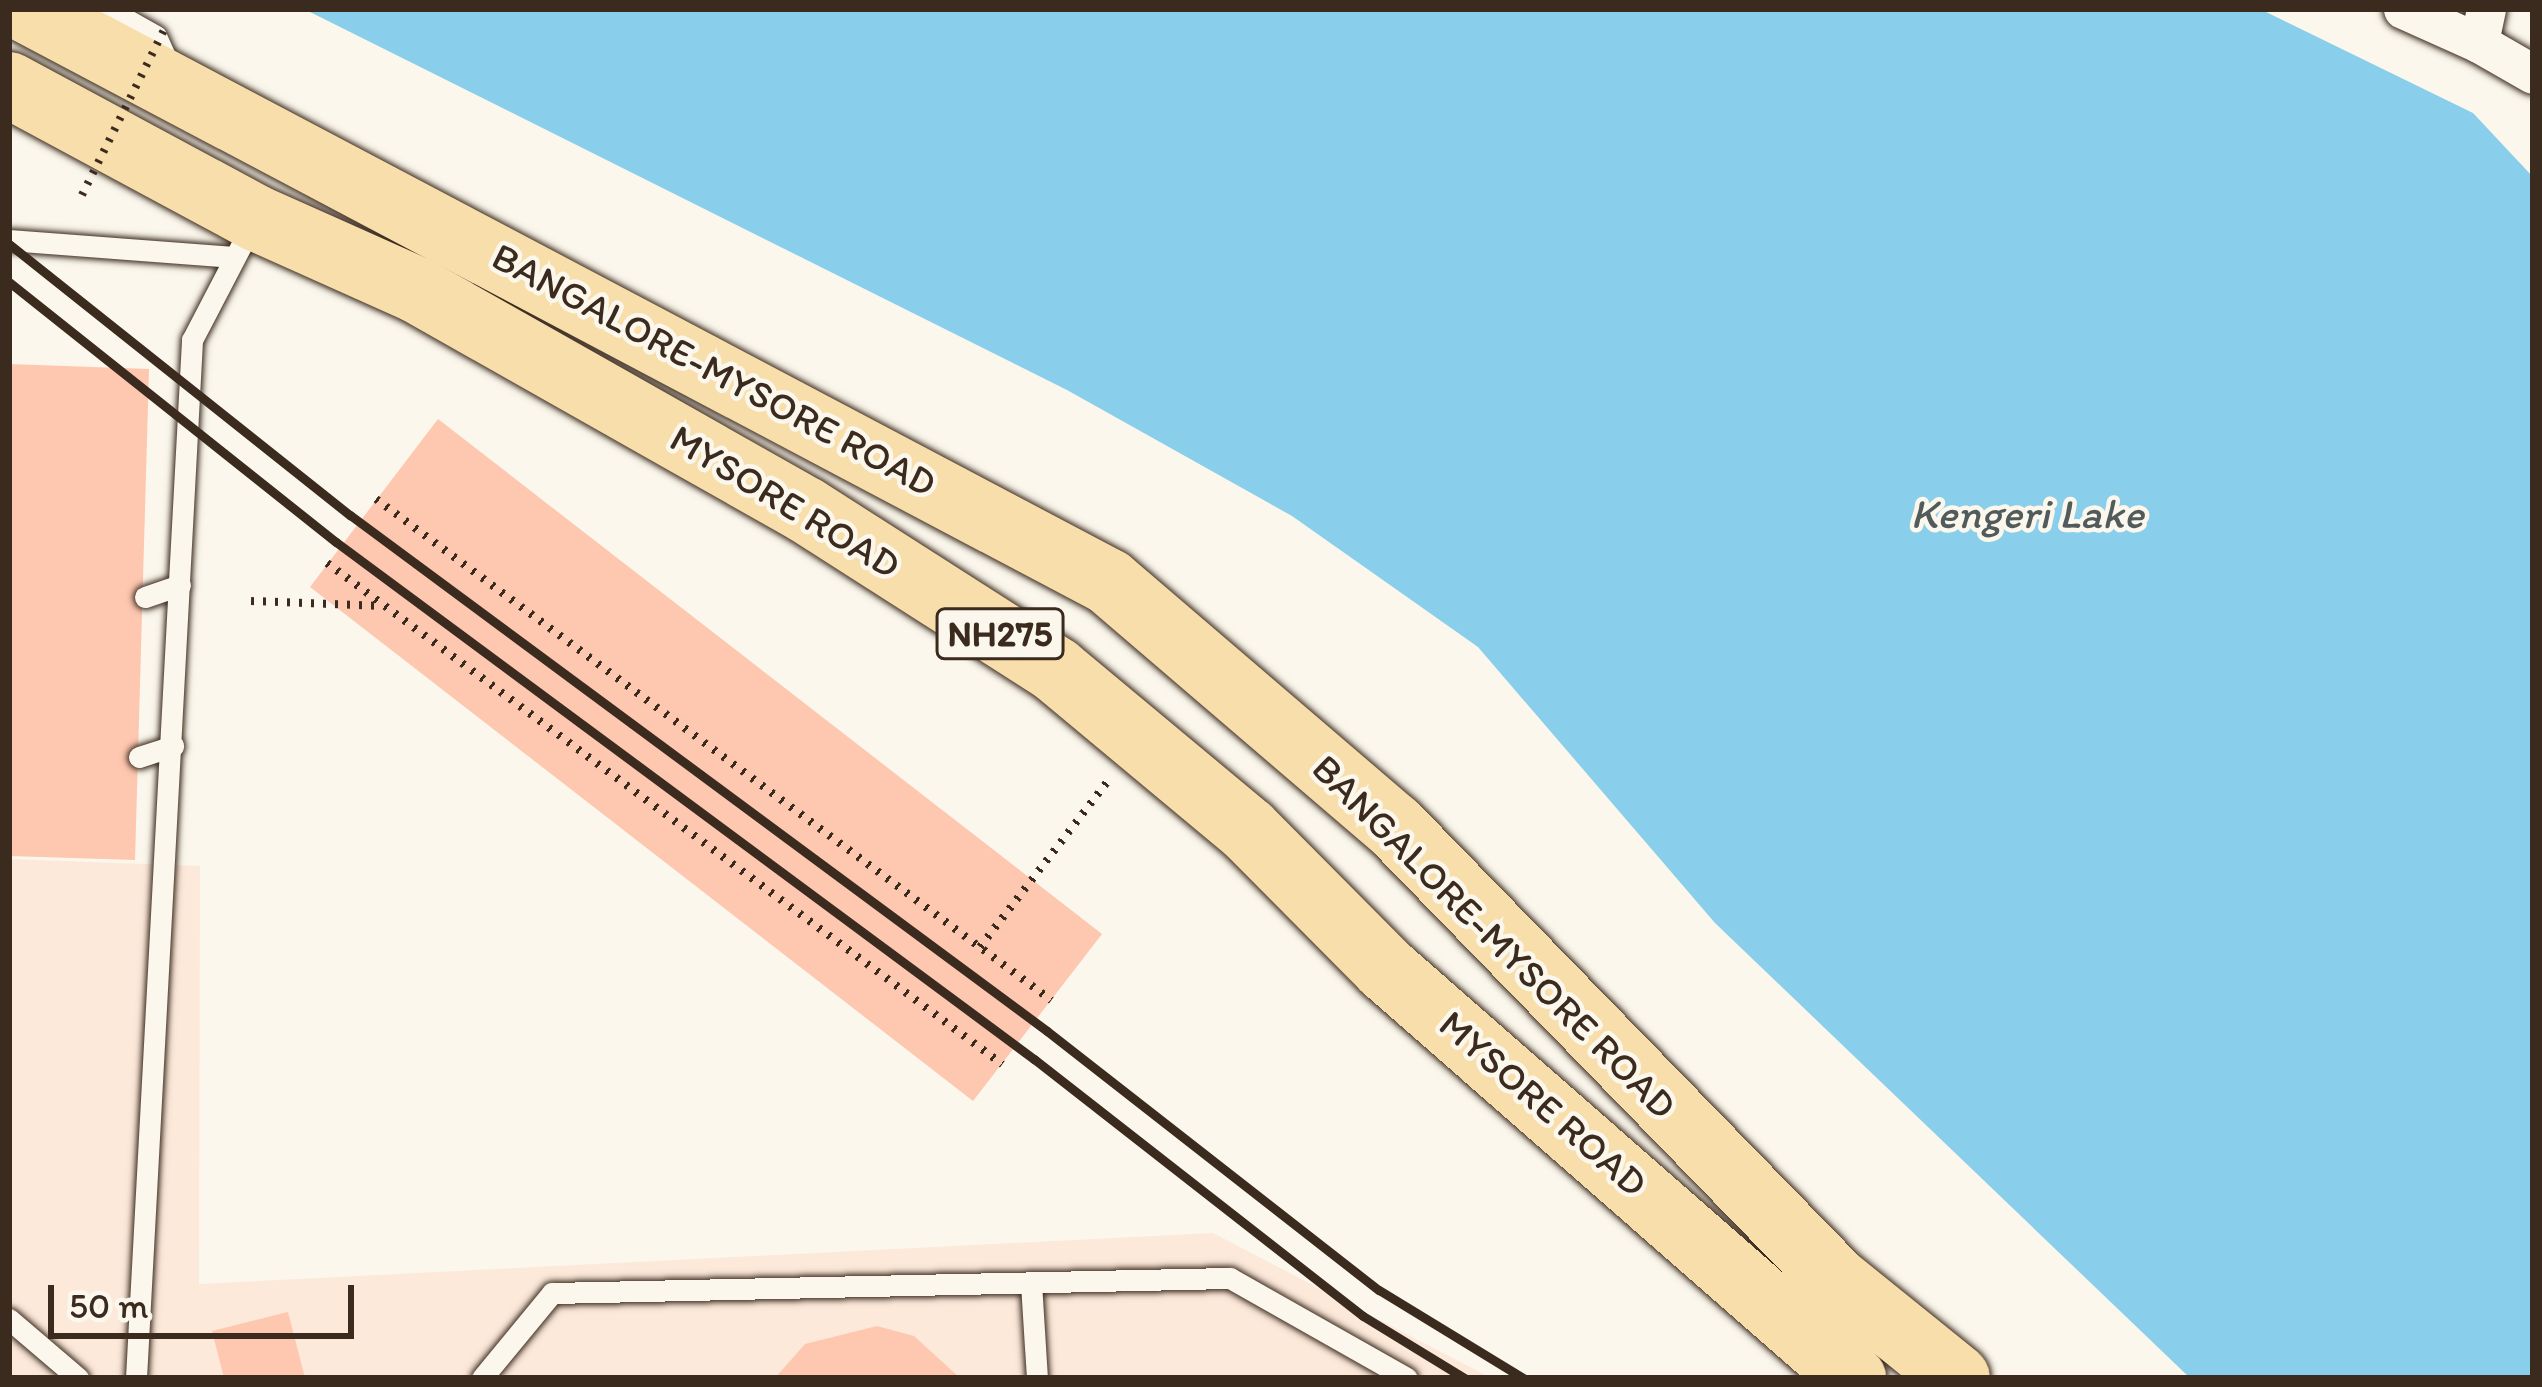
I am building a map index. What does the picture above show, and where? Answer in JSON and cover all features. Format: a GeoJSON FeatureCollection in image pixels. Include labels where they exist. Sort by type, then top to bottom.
{"type":"FeatureCollection","features":[{"type":"Feature","properties":{"kind":"highway","name":"NH275"},"geometry":{"type":"LineString","coordinates":[[25,9],[180,89]]}},
{"type":"Feature","properties":{"kind":"highway","name":"MYSORE ROAD"},"geometry":{"type":"LineString","coordinates":[[9,85],[244,237],[417,290],[806,509],[1056,670],[1248,830],[1386,969],[1853,1378]]}},
{"type":"Feature","properties":{"kind":"highway","name":"BANGALORE-MYSORE ROAD"},"geometry":{"type":"LineString","coordinates":[[180,89],[1109,582],[1394,826],[1838,1281],[1957,1378]]}},
{"type":"Feature","properties":{"kind":"street"},"geometry":{"type":"LineString","coordinates":[[2403,9],[2482,26],[2533,74]]}},
{"type":"Feature","properties":{"kind":"lane"},"geometry":{"type":"LineString","coordinates":[[108,9],[156,36],[180,89]]}},
{"type":"Feature","properties":{"kind":"lane"},"geometry":{"type":"LineString","coordinates":[[9,240],[244,237],[192,340],[136,1378]]}},
{"type":"Feature","properties":{"kind":"lane"},"geometry":{"type":"LineString","coordinates":[[146,597],[180,585]]}},
{"type":"Feature","properties":{"kind":"lane"},"geometry":{"type":"LineString","coordinates":[[139,757],[173,746]]}},
{"type":"Feature","properties":{"kind":"lane"},"geometry":{"type":"LineString","coordinates":[[482,1378],[553,1293],[1230,1278],[1407,1378]]}},
{"type":"Feature","properties":{"kind":"lane"},"geometry":{"type":"LineString","coordinates":[[1031,1283],[1036,1378]]}},
{"type":"Feature","properties":{"kind":"lane"},"geometry":{"type":"LineString","coordinates":[[9,1319],[78,1378]]}},
{"type":"Feature","properties":{"kind":"path"},"geometry":{"type":"LineString","coordinates":[[82,195],[167,24]]}},
{"type":"Feature","properties":{"kind":"path"},"geometry":{"type":"LineString","coordinates":[[376,499],[1051,1000]]}},
{"type":"Feature","properties":{"kind":"path"},"geometry":{"type":"LineString","coordinates":[[327,563],[1002,1064]]}},
{"type":"Feature","properties":{"kind":"path"},"geometry":{"type":"LineString","coordinates":[[251,601],[384,606]]}},
{"type":"Feature","properties":{"kind":"path"},"geometry":{"type":"LineString","coordinates":[[980,947],[1140,739]]}},
{"type":"Feature","properties":{"kind":"shaded area"},"geometry":{"type":"Polygon","coordinates":[[[9,859],[200,866],[199,1284],[1213,1233],[1491,1378],[9,1378],[9,859]]]}},
{"type":"Feature","properties":{"kind":"water","name":"Kengeri Lake"},"geometry":{"type":"Polygon","coordinates":[[[304,9],[2260,9],[2473,113],[2533,177],[2533,1378],[2190,1378],[1715,923],[1478,647],[1292,516],[1067,390],[304,9]]]}},
{"type":"Feature","properties":{"kind":"building"},"geometry":{"type":"Polygon","coordinates":[[[9,364],[149,369],[135,860],[9,856],[9,364]]]}},
{"type":"Feature","properties":{"kind":"building"},"geometry":{"type":"Polygon","coordinates":[[[438,419],[1102,934],[973,1101],[310,587],[438,419]]]}},
{"type":"Feature","properties":{"kind":"building"},"geometry":{"type":"Polygon","coordinates":[[[288,1312],[305,1378],[224,1378],[212,1331],[288,1312]]]}},
{"type":"Feature","properties":{"kind":"building"},"geometry":{"type":"Polygon","coordinates":[[[877,1326],[914,1336],[960,1378],[775,1378],[805,1344],[877,1326]]]}},
{"type":"Feature","properties":{"kind":"railway"},"geometry":{"type":"LineString","coordinates":[[9,244],[350,515],[1047,1031],[1379,1290],[1523,1378]]}},
{"type":"Feature","properties":{"kind":"railway"},"geometry":{"type":"LineString","coordinates":[[9,282],[336,542],[1034,1059],[1363,1316],[1464,1378]]}}]}
